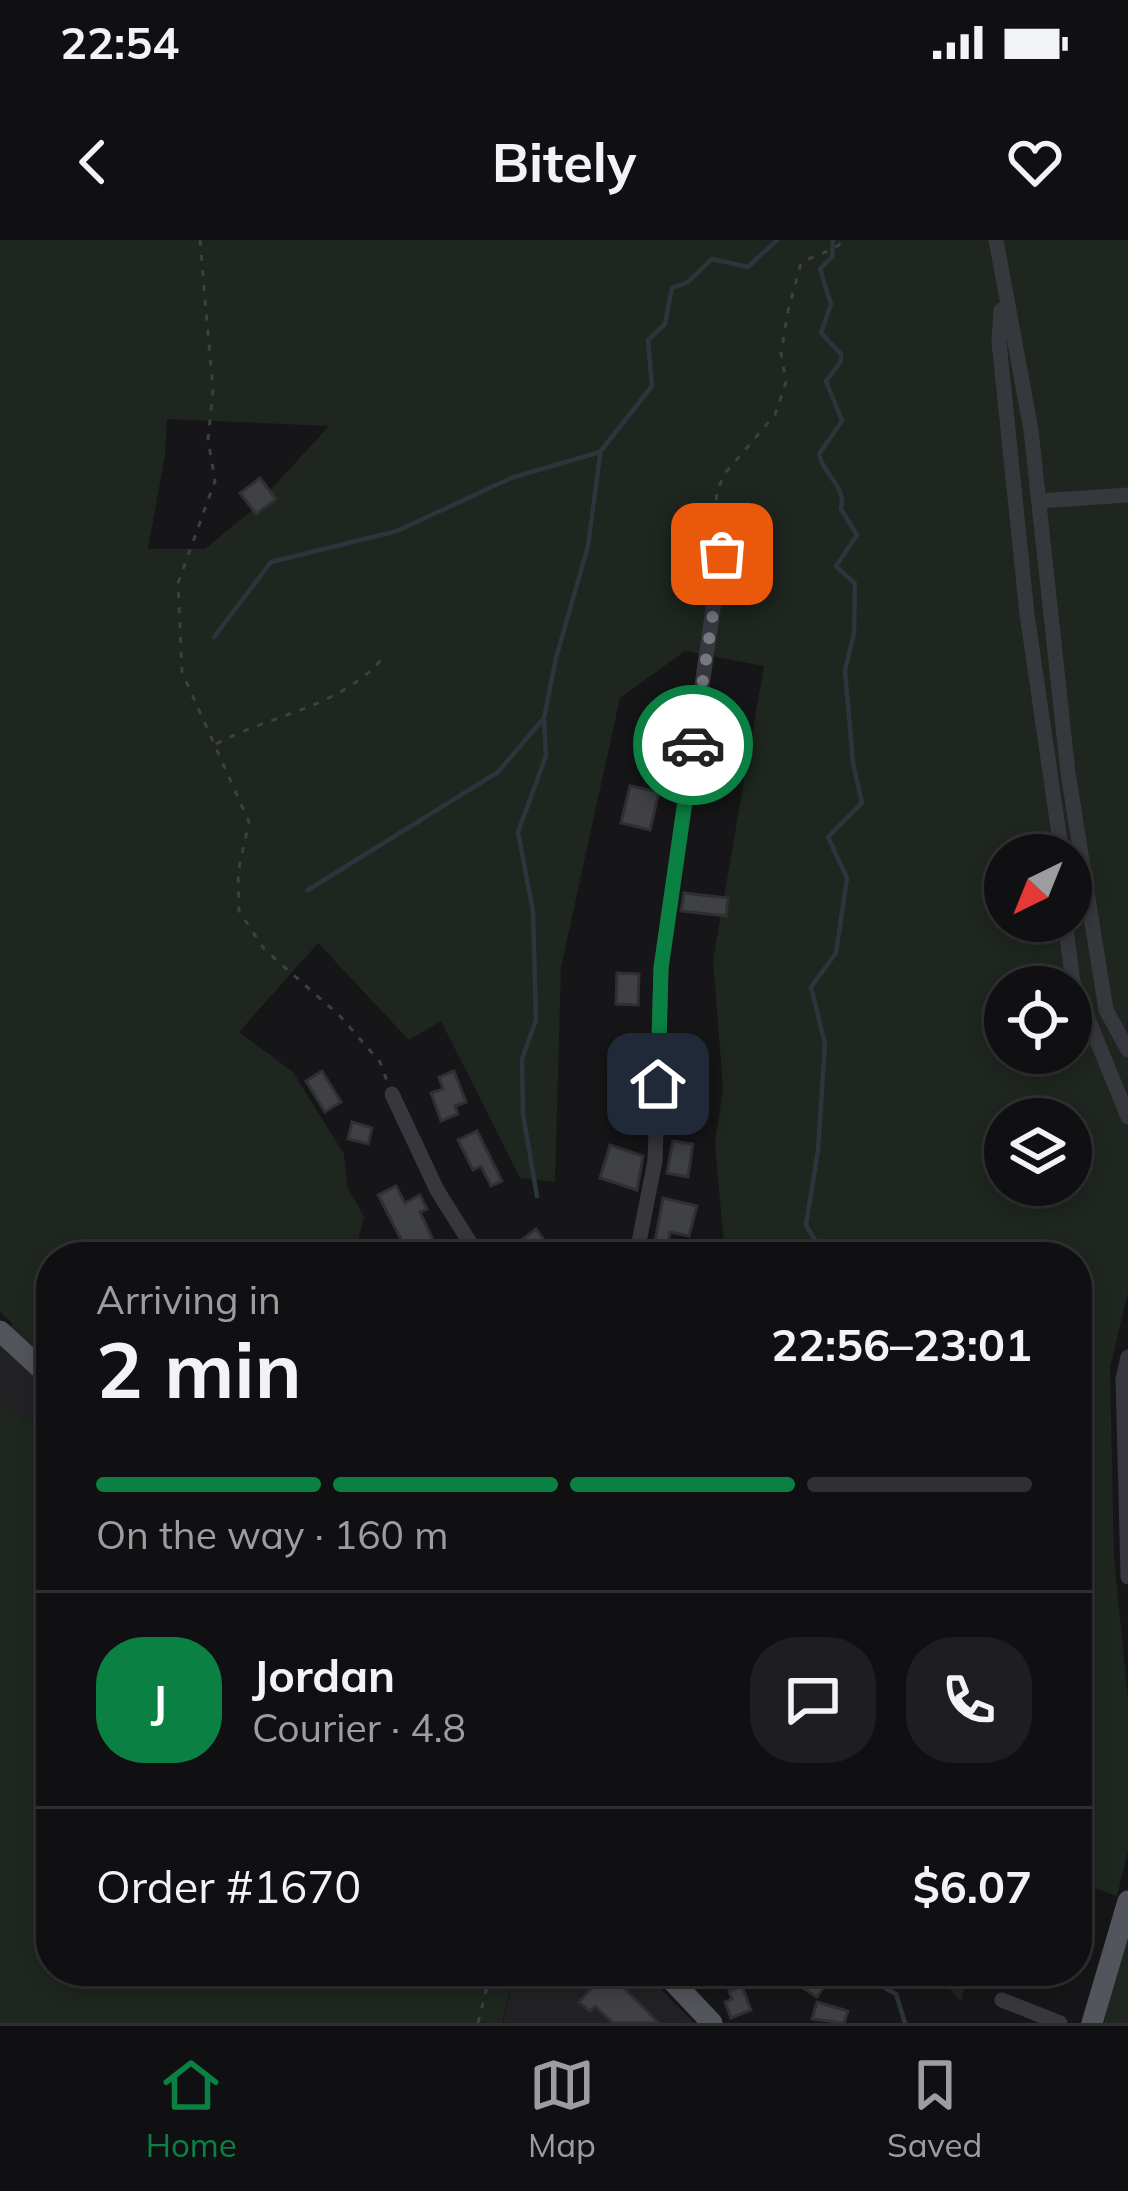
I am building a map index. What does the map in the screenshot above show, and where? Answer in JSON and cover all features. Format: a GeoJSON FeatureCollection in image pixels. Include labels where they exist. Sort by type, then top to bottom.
{"type":"FeatureCollection","features":[{"type":"Feature","properties":{"kind":"main road"},"geometry":{"type":"LineString","coordinates":[[0,1331],[36,1364]]}},
{"type":"Feature","properties":{"kind":"main road"},"geometry":{"type":"LineString","coordinates":[[1092,2023],[1128,1901]]}},
{"type":"Feature","properties":{"kind":"main road"},"geometry":{"type":"LineString","coordinates":[[677,1986],[712,2023]]}},
{"type":"Feature","properties":{"kind":"street"},"geometry":{"type":"LineString","coordinates":[[996,240],[1031,430],[1068,773],[1106,1010],[1128,1050]]}},
{"type":"Feature","properties":{"kind":"street"},"geometry":{"type":"LineString","coordinates":[[1003,289],[999,342],[1020,546],[1059,834]]}},
{"type":"Feature","properties":{"kind":"street"},"geometry":{"type":"LineString","coordinates":[[1039,501],[1128,495]]}},
{"type":"Feature","properties":{"kind":"street"},"geometry":{"type":"LineString","coordinates":[[639,1242],[656,1161],[661,968],[722,554]]}},
{"type":"Feature","properties":{"kind":"street"},"geometry":{"type":"LineString","coordinates":[[1067,942],[1072,982],[1128,1117]]}},
{"type":"Feature","properties":{"kind":"street"},"geometry":{"type":"LineString","coordinates":[[392,1094],[437,1190],[470,1242]]}},
{"type":"Feature","properties":{"kind":"street"},"geometry":{"type":"LineString","coordinates":[[1128,1357],[1124,1379],[1128,1576]]}},
{"type":"Feature","properties":{"kind":"street"},"geometry":{"type":"LineString","coordinates":[[1002,2000],[1060,2023]]}},
{"type":"Feature","properties":{"kind":"path"},"geometry":{"type":"LineString","coordinates":[[200,240],[213,392],[208,440],[215,481],[178,583],[182,672],[249,822],[238,872],[239,910],[264,949],[340,1016],[380,1062],[392,1094]]}},
{"type":"Feature","properties":{"kind":"path"},"geometry":{"type":"LineString","coordinates":[[722,554],[709,542],[717,490],[726,472],[775,416],[787,382],[781,353],[801,263],[834,250],[845,240]]}},
{"type":"Feature","properties":{"kind":"path"},"geometry":{"type":"LineString","coordinates":[[215,745],[334,699],[364,680],[383,658]]}},
{"type":"Feature","properties":{"kind":"path"},"geometry":{"type":"LineString","coordinates":[[478,2023],[487,1986]]}},
{"type":"Feature","properties":{"kind":"shaded area"},"geometry":{"type":"Polygon","coordinates":[[[0,240],[1128,240],[1128,1292],[1110,1368],[1114,1558],[1128,1698],[1128,1851],[1117,1896],[1092,1887],[1092,1242],[724,1242],[715,1144],[723,1088],[713,960],[764,666],[685,651],[620,698],[561,967],[555,1182],[520,1178],[441,1021],[409,1040],[318,943],[239,1032],[293,1072],[344,1154],[347,1186],[364,1217],[358,1242],[36,1242],[36,1344],[0,1312],[0,240]],[[167,419],[148,549],[205,549],[251,511],[329,426],[167,419]]]}},
{"type":"Feature","properties":{"kind":"shaded area"},"geometry":{"type":"Polygon","coordinates":[[[13,1323],[36,1344],[36,1425],[0,1404],[0,1334],[13,1323]]]}},
{"type":"Feature","properties":{"kind":"shaded area"},"geometry":{"type":"Polygon","coordinates":[[[0,1404],[36,1425],[36,1986],[511,1986],[502,2023],[0,2023],[0,1404]]]}},
{"type":"Feature","properties":{"kind":"shaded area"},"geometry":{"type":"Polygon","coordinates":[[[1128,1928],[1128,2023],[1104,2023],[1122,1935],[1128,1928]]]}},
{"type":"Feature","properties":{"kind":"shaded area"},"geometry":{"type":"Polygon","coordinates":[[[512,1986],[658,1986],[694,2023],[503,2023],[512,1986]]]}},
{"type":"Feature","properties":{"kind":"shaded area"},"geometry":{"type":"Polygon","coordinates":[[[947,1986],[965,1986],[961,2002],[947,1986]]]}},
{"type":"Feature","properties":{"kind":"building"},"geometry":{"type":"Polygon","coordinates":[[[260,478],[276,499],[256,514],[240,493],[260,478]]]}},
{"type":"Feature","properties":{"kind":"building"},"geometry":{"type":"Polygon","coordinates":[[[645,726],[683,733],[678,764],[640,757],[645,726]]]}},
{"type":"Feature","properties":{"kind":"building"},"geometry":{"type":"Polygon","coordinates":[[[630,786],[659,792],[650,830],[621,823],[630,786]]]}},
{"type":"Feature","properties":{"kind":"building"},"geometry":{"type":"Polygon","coordinates":[[[684,893],[728,898],[726,916],[681,911],[684,893]]]}},
{"type":"Feature","properties":{"kind":"building"},"geometry":{"type":"Polygon","coordinates":[[[617,973],[639,974],[638,1005],[616,1004],[617,973]]]}},
{"type":"Feature","properties":{"kind":"building"},"geometry":{"type":"Polygon","coordinates":[[[322,1071],[341,1102],[325,1112],[306,1081],[322,1071]]]}},
{"type":"Feature","properties":{"kind":"building"},"geometry":{"type":"Polygon","coordinates":[[[454,1071],[466,1102],[455,1106],[458,1114],[441,1121],[431,1093],[443,1089],[439,1077],[454,1071]]]}},
{"type":"Feature","properties":{"kind":"building"},"geometry":{"type":"Polygon","coordinates":[[[352,1122],[372,1128],[368,1144],[348,1139],[352,1122]]]}},
{"type":"Feature","properties":{"kind":"building"},"geometry":{"type":"Polygon","coordinates":[[[477,1131],[502,1181],[491,1186],[481,1166],[473,1170],[458,1140],[477,1131]]]}},
{"type":"Feature","properties":{"kind":"building"},"geometry":{"type":"Polygon","coordinates":[[[673,1141],[693,1144],[688,1177],[667,1173],[673,1141]]]}},
{"type":"Feature","properties":{"kind":"building"},"geometry":{"type":"Polygon","coordinates":[[[610,1145],[643,1156],[637,1190],[600,1178],[610,1145]]]}},
{"type":"Feature","properties":{"kind":"building"},"geometry":{"type":"Polygon","coordinates":[[[396,1186],[405,1203],[420,1195],[427,1209],[420,1212],[434,1242],[396,1242],[401,1239],[378,1195],[396,1186]]]}},
{"type":"Feature","properties":{"kind":"building"},"geometry":{"type":"Polygon","coordinates":[[[663,1198],[697,1206],[689,1236],[670,1232],[668,1242],[655,1242],[663,1198]]]}},
{"type":"Feature","properties":{"kind":"building"},"geometry":{"type":"Polygon","coordinates":[[[536,1229],[546,1242],[519,1242],[536,1229]]]}},
{"type":"Feature","properties":{"kind":"building"},"geometry":{"type":"Polygon","coordinates":[[[594,1986],[621,1986],[658,2023],[613,2023],[595,2006],[590,2011],[579,2002],[594,1986]]]}},
{"type":"Feature","properties":{"kind":"building"},"geometry":{"type":"Polygon","coordinates":[[[742,1986],[751,2010],[731,2018],[725,2002],[732,1999],[729,1991],[742,1986]]]}},
{"type":"Feature","properties":{"kind":"building"},"geometry":{"type":"Polygon","coordinates":[[[800,1986],[824,1986],[817,1997],[800,1986]]]}},
{"type":"Feature","properties":{"kind":"building"},"geometry":{"type":"Polygon","coordinates":[[[817,2002],[848,2011],[844,2023],[812,2019],[817,2002]]]}},
{"type":"Feature","properties":{"kind":"waterway"},"geometry":{"type":"LineString","coordinates":[[214,637],[271,562],[397,531],[511,478],[600,452],[652,386],[648,340],[665,324],[672,288],[688,282],[712,259],[748,267],[777,240]]}},
{"type":"Feature","properties":{"kind":"waterway"},"geometry":{"type":"LineString","coordinates":[[816,1242],[806,1225],[818,1150],[825,1044],[811,987],[836,953],[847,878],[828,837],[862,803],[853,763],[845,671],[854,633],[855,584],[836,566],[857,535],[819,454],[842,421],[826,381],[841,354],[821,333],[831,304],[820,269],[832,257],[833,240]]}},
{"type":"Feature","properties":{"kind":"waterway"},"geometry":{"type":"LineString","coordinates":[[308,890],[498,772],[544,718],[588,546],[600,455]]}},
{"type":"Feature","properties":{"kind":"waterway"},"geometry":{"type":"LineString","coordinates":[[537,1196],[523,1114],[522,1059],[536,1020],[533,911],[518,832],[546,756],[544,720]]}},
{"type":"Feature","properties":{"kind":"waterway"},"geometry":{"type":"LineString","coordinates":[[881,1986],[896,1994],[905,2023]]}},
{"type":"Feature","properties":{"kind":"way so far"},"geometry":{"type":"LineString","coordinates":[[693,745],[722,554]]}},
{"type":"Feature","properties":{"kind":"route"},"geometry":{"type":"LineString","coordinates":[[658,1084],[661,968],[693,745]]}}]}
